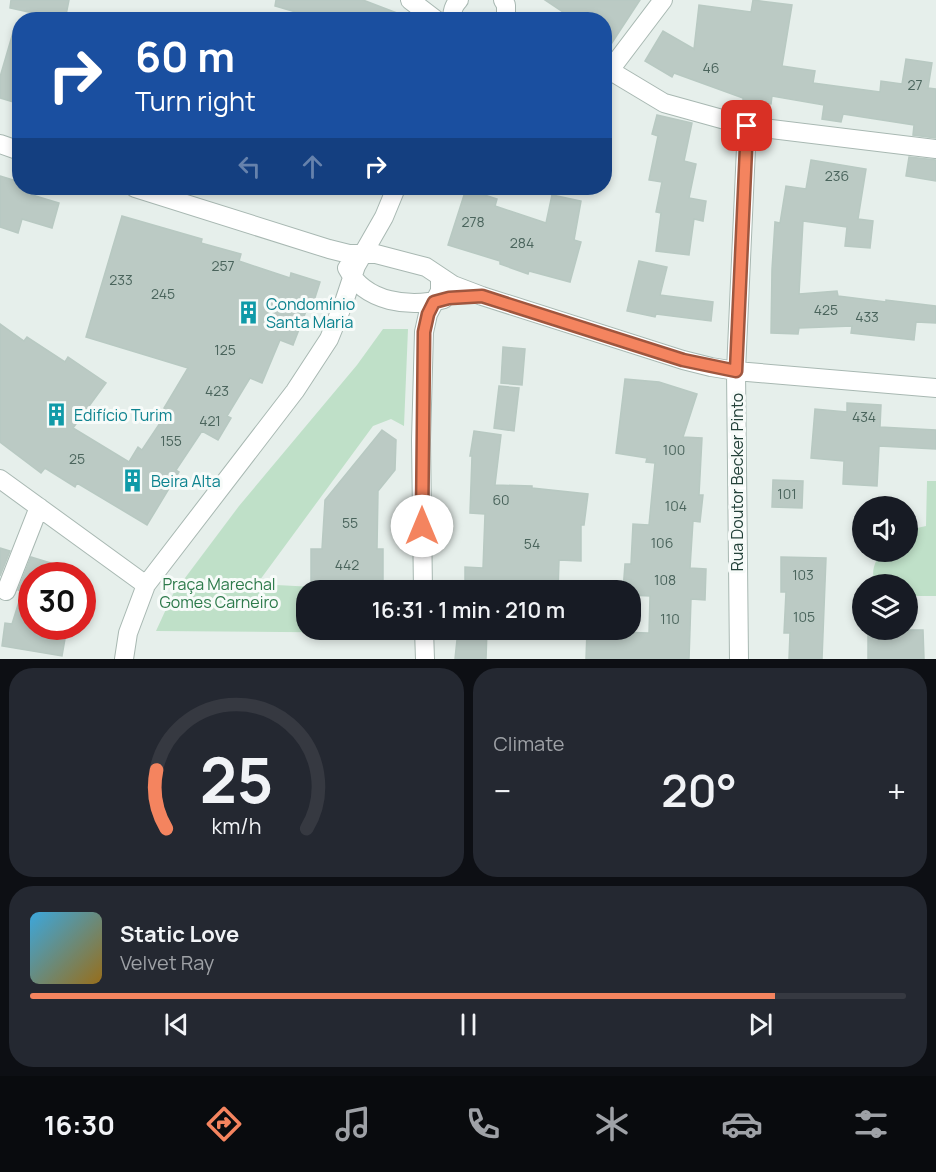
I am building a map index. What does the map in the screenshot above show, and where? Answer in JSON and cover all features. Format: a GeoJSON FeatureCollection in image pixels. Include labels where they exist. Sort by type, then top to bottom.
{"type":"FeatureCollection","features":[{"type":"Feature","properties":{"kind":"street"},"geometry":{"type":"LineString","coordinates":[[410,0],[440,12]]}},
{"type":"Feature","properties":{"kind":"street"},"geometry":{"type":"LineString","coordinates":[[612,62],[663,0]]}},
{"type":"Feature","properties":{"kind":"street"},"geometry":{"type":"LineString","coordinates":[[612,71],[664,103],[747,126],[936,149]]}},
{"type":"Feature","properties":{"kind":"street","name":"Rua Doutor Becker Pinto"},"geometry":{"type":"LineString","coordinates":[[739,659],[736,371],[747,126]]}},
{"type":"Feature","properties":{"kind":"street"},"geometry":{"type":"LineString","coordinates":[[157,195],[329,249],[376,254],[426,267],[453,285],[482,296],[683,360],[736,371],[936,388]]}},
{"type":"Feature","properties":{"kind":"street"},"geometry":{"type":"LineString","coordinates":[[124,659],[128,633],[146,585],[295,391],[329,339],[362,254],[384,217],[393,195]]}},
{"type":"Feature","properties":{"kind":"street"},"geometry":{"type":"LineString","coordinates":[[384,217],[385,242],[396,258]]}},
{"type":"Feature","properties":{"kind":"street"},"geometry":{"type":"LineString","coordinates":[[329,249],[345,264],[360,287],[373,295],[408,304],[482,296]]}},
{"type":"Feature","properties":{"kind":"street"},"geometry":{"type":"LineString","coordinates":[[423,580],[424,332],[428,314],[440,291],[440,278]]}},
{"type":"Feature","properties":{"kind":"street"},"geometry":{"type":"LineString","coordinates":[[408,304],[424,332]]}},
{"type":"Feature","properties":{"kind":"street"},"geometry":{"type":"LineString","coordinates":[[0,479],[146,585]]}},
{"type":"Feature","properties":{"kind":"street"},"geometry":{"type":"LineString","coordinates":[[6,591],[39,507]]}},
{"type":"Feature","properties":{"kind":"street"},"geometry":{"type":"LineString","coordinates":[[424,640],[425,659]]}},
{"type":"Feature","properties":{"kind":"green space","name":"Praça Marechal Gomes Carneiro"},"geometry":{"type":"Polygon","coordinates":[[[383,329],[408,329],[404,426],[391,419],[373,426],[257,584],[296,586],[296,632],[156,631],[173,594],[239,506],[357,365],[383,329]]]}},
{"type":"Feature","properties":{"kind":"green space"},"geometry":{"type":"Polygon","coordinates":[[[927,481],[936,481],[936,596],[918,596],[918,574],[873,574],[876,562],[918,562],[918,528],[926,526],[927,481]]]}},
{"type":"Feature","properties":{"kind":"building"},"geometry":{"type":"Polygon","coordinates":[[[11,0],[69,0],[67,12],[28,12],[10,8],[11,0]]]}},
{"type":"Feature","properties":{"kind":"building"},"geometry":{"type":"Polygon","coordinates":[[[276,0],[363,0],[394,12],[296,12],[275,6],[276,0]]]}},
{"type":"Feature","properties":{"kind":"building"},"geometry":{"type":"Polygon","coordinates":[[[545,0],[640,0],[612,43],[612,12],[563,12],[545,0]]]}},
{"type":"Feature","properties":{"kind":"building"},"geometry":{"type":"Polygon","coordinates":[[[753,0],[792,5],[782,66],[815,71],[813,83],[880,92],[881,81],[902,84],[906,59],[932,63],[928,88],[936,89],[936,138],[913,135],[914,125],[843,114],[841,122],[822,119],[824,105],[772,96],[771,104],[743,100],[743,98],[674,73],[672,77],[645,61],[663,31],[694,49],[699,5],[751,12],[753,0]]]}},
{"type":"Feature","properties":{"kind":"building"},"geometry":{"type":"Polygon","coordinates":[[[12,36],[12,102],[0,98],[0,77],[12,36]]]}},
{"type":"Feature","properties":{"kind":"building"},"geometry":{"type":"Polygon","coordinates":[[[657,115],[692,123],[684,161],[696,164],[689,198],[706,201],[703,221],[694,219],[689,255],[656,251],[661,213],[656,212],[662,182],[649,180],[658,136],[652,134],[657,115]]]}},
{"type":"Feature","properties":{"kind":"building"},"geometry":{"type":"Polygon","coordinates":[[[909,157],[936,160],[936,181],[906,176],[909,157]]]}},
{"type":"Feature","properties":{"kind":"building"},"geometry":{"type":"Polygon","coordinates":[[[811,160],[866,169],[858,219],[873,221],[870,248],[845,246],[847,227],[803,221],[799,294],[837,291],[838,296],[936,306],[936,323],[916,322],[914,340],[851,333],[852,326],[799,328],[798,334],[771,333],[775,222],[780,223],[786,186],[806,189],[811,160]]]}},
{"type":"Feature","properties":{"kind":"building"},"geometry":{"type":"Polygon","coordinates":[[[0,176],[12,180],[12,195],[32,195],[59,203],[52,228],[22,219],[18,233],[0,227],[0,176]]]}},
{"type":"Feature","properties":{"kind":"building"},"geometry":{"type":"Polygon","coordinates":[[[464,195],[485,195],[497,199],[495,206],[546,223],[552,195],[581,201],[574,240],[581,242],[570,282],[529,271],[528,274],[500,264],[500,261],[448,245],[464,195]]]}},
{"type":"Feature","properties":{"kind":"building"},"geometry":{"type":"Polygon","coordinates":[[[122,216],[202,239],[201,243],[241,254],[239,261],[290,278],[291,273],[320,282],[312,307],[308,306],[293,345],[280,340],[262,383],[250,378],[227,416],[231,418],[218,440],[202,431],[176,470],[179,472],[147,525],[77,483],[75,487],[45,468],[41,473],[0,442],[0,324],[24,341],[27,337],[65,362],[68,357],[106,383],[73,428],[129,462],[138,447],[142,450],[168,411],[164,408],[188,368],[86,337],[122,216]]]}},
{"type":"Feature","properties":{"kind":"building"},"geometry":{"type":"Polygon","coordinates":[[[639,261],[667,267],[660,295],[713,302],[711,321],[656,314],[655,317],[627,311],[639,261]]]}},
{"type":"Feature","properties":{"kind":"building"},"geometry":{"type":"Polygon","coordinates":[[[503,347],[525,349],[522,385],[501,383],[503,347]]]}},
{"type":"Feature","properties":{"kind":"building"},"geometry":{"type":"Polygon","coordinates":[[[625,379],[659,382],[697,394],[683,437],[702,438],[699,495],[703,495],[700,522],[693,521],[690,568],[706,569],[705,600],[691,599],[689,659],[586,659],[587,640],[641,640],[641,633],[649,633],[650,596],[641,596],[641,580],[624,580],[625,564],[631,564],[633,524],[649,525],[655,463],[646,462],[647,458],[616,453],[625,379]]]}},
{"type":"Feature","properties":{"kind":"building"},"geometry":{"type":"Polygon","coordinates":[[[499,386],[519,388],[514,431],[494,428],[499,386]]]}},
{"type":"Feature","properties":{"kind":"building"},"geometry":{"type":"Polygon","coordinates":[[[847,403],[881,405],[880,427],[936,430],[936,449],[879,446],[877,486],[843,484],[844,461],[811,458],[815,409],[847,412],[847,403]]]}},
{"type":"Feature","properties":{"kind":"building"},"geometry":{"type":"Polygon","coordinates":[[[382,430],[396,440],[395,470],[378,491],[377,549],[383,549],[383,580],[311,580],[311,549],[322,549],[325,500],[382,430]]]}},
{"type":"Feature","properties":{"kind":"building"},"geometry":{"type":"Polygon","coordinates":[[[474,431],[501,435],[495,485],[532,486],[532,488],[588,494],[584,525],[581,525],[581,561],[559,560],[558,580],[465,580],[465,567],[483,568],[485,514],[470,513],[472,456],[470,456],[474,431]]]}},
{"type":"Feature","properties":{"kind":"building"},"geometry":{"type":"Polygon","coordinates":[[[773,480],[803,481],[802,508],[772,507],[773,480]]]}},
{"type":"Feature","properties":{"kind":"building"},"geometry":{"type":"Polygon","coordinates":[[[0,548],[10,551],[0,576],[0,548]]]}},
{"type":"Feature","properties":{"kind":"building"},"geometry":{"type":"Polygon","coordinates":[[[31,557],[47,562],[29,562],[31,557]]]}},
{"type":"Feature","properties":{"kind":"building"},"geometry":{"type":"Polygon","coordinates":[[[781,557],[826,558],[822,659],[789,659],[790,633],[784,633],[786,592],[781,592],[781,557]]]}},
{"type":"Feature","properties":{"kind":"building"},"geometry":{"type":"Polygon","coordinates":[[[18,605],[18,640],[65,640],[62,656],[2,646],[5,623],[12,624],[18,605]]]}},
{"type":"Feature","properties":{"kind":"building"},"geometry":{"type":"Polygon","coordinates":[[[918,630],[923,630],[924,659],[868,659],[868,640],[918,640],[918,630]]]}},
{"type":"Feature","properties":{"kind":"building"},"geometry":{"type":"Polygon","coordinates":[[[457,640],[487,640],[486,659],[455,659],[457,640]]]}},
{"type":"Feature","properties":{"kind":"place","name":"Condomínio Santa Maria"},"geometry":{"type":"Point","coordinates":[248,313]}},
{"type":"Feature","properties":{"kind":"place","name":"Edifício Turim"},"geometry":{"type":"Point","coordinates":[56,415]}},
{"type":"Feature","properties":{"kind":"place","name":"Beira Alta"},"geometry":{"type":"Point","coordinates":[133,481]}},
{"type":"Feature","properties":{"kind":"route"},"geometry":{"type":"LineString","coordinates":[[422,526],[424,332],[428,314],[434,302],[449,298],[482,296],[683,360],[736,371],[747,126]]}}]}
